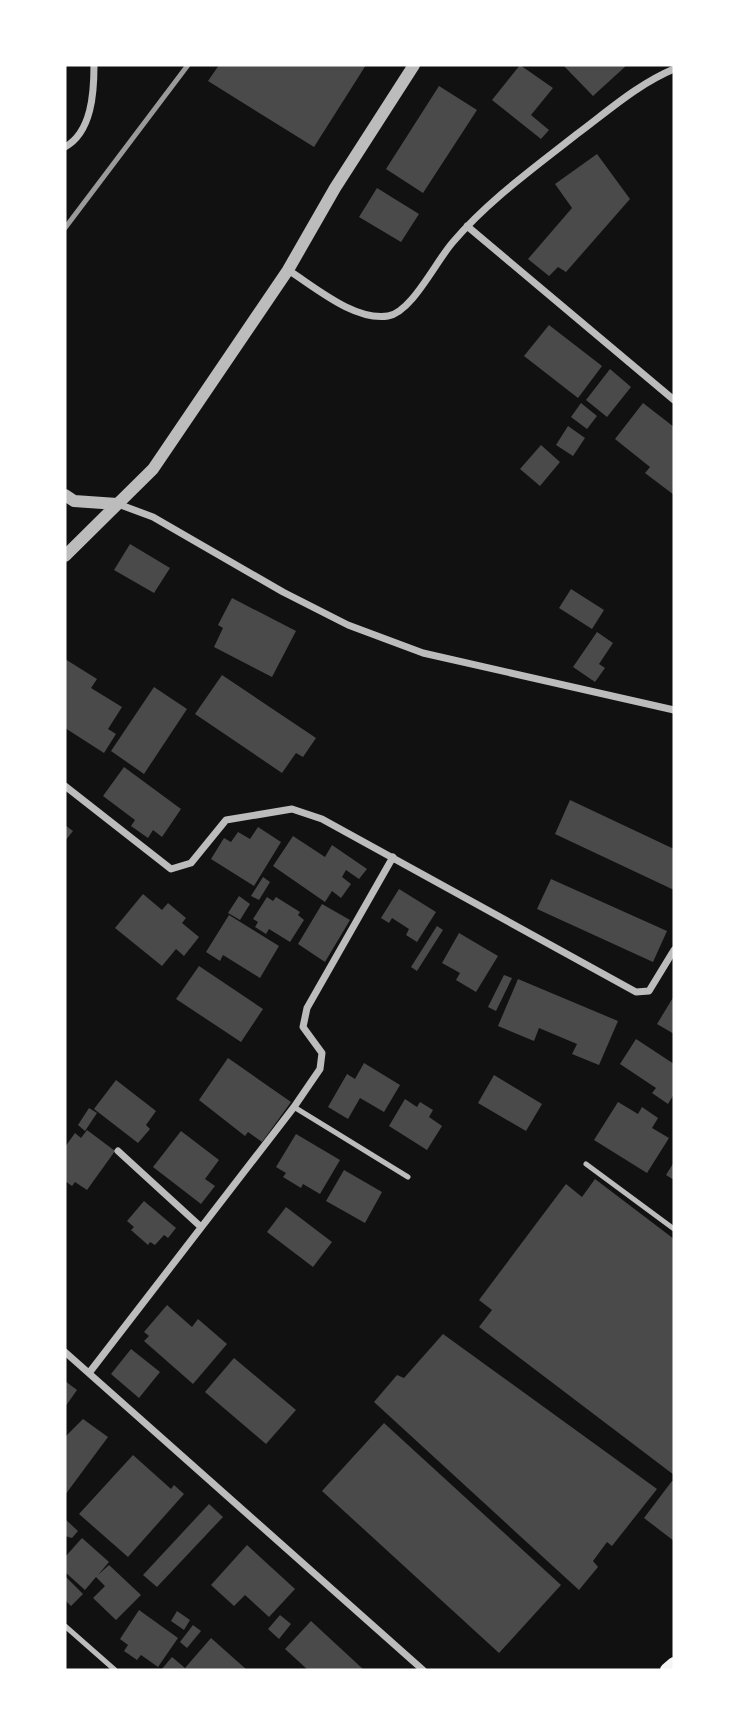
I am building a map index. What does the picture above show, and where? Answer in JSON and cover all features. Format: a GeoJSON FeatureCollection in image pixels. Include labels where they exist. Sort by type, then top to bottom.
{"type":"FeatureCollection","features":[{"type":"Feature","properties":{"kind":"main road"},"geometry":{"type":"LineString","coordinates":[[667,1670],[674,1664]]}},
{"type":"Feature","properties":{"kind":"street"},"geometry":{"type":"LineString","coordinates":[[65,147],[84,124],[94,96],[94,65]]}},
{"type":"Feature","properties":{"kind":"street"},"geometry":{"type":"LineString","coordinates":[[65,556],[153,469],[288,270],[335,188],[414,65]]}},
{"type":"Feature","properties":{"kind":"street"},"geometry":{"type":"LineString","coordinates":[[660,75],[666,65]]}},
{"type":"Feature","properties":{"kind":"street"},"geometry":{"type":"LineString","coordinates":[[288,270],[354,309],[374,317],[391,316],[411,302],[437,260],[467,226],[505,190],[631,93],[674,69]]}},
{"type":"Feature","properties":{"kind":"street"},"geometry":{"type":"LineString","coordinates":[[467,226],[674,400]]}},
{"type":"Feature","properties":{"kind":"street"},"geometry":{"type":"LineString","coordinates":[[65,495],[74,500],[117,504],[153,517],[283,592],[360,630],[422,653],[674,710]]}},
{"type":"Feature","properties":{"kind":"street"},"geometry":{"type":"LineString","coordinates":[[65,786],[171,869],[191,863],[226,820],[292,809],[322,819],[636,992],[649,991],[673,955]]}},
{"type":"Feature","properties":{"kind":"street"},"geometry":{"type":"LineString","coordinates":[[89,1373],[295,1107],[320,1069],[322,1053],[303,1027],[307,1009],[393,858]]}},
{"type":"Feature","properties":{"kind":"street"},"geometry":{"type":"LineString","coordinates":[[118,1151],[201,1227]]}},
{"type":"Feature","properties":{"kind":"street"},"geometry":{"type":"LineString","coordinates":[[65,1352],[423,1670]]}},
{"type":"Feature","properties":{"kind":"lane"},"geometry":{"type":"LineString","coordinates":[[295,1107],[408,1177]]}},
{"type":"Feature","properties":{"kind":"lane"},"geometry":{"type":"LineString","coordinates":[[586,1164],[674,1228]]}},
{"type":"Feature","properties":{"kind":"lane"},"geometry":{"type":"LineString","coordinates":[[65,1626],[115,1670]]}},
{"type":"Feature","properties":{"kind":"building"},"geometry":{"type":"Polygon","coordinates":[[[219,65],[366,65],[314,147],[208,81],[219,65]]]}},
{"type":"Feature","properties":{"kind":"building"},"geometry":{"type":"Polygon","coordinates":[[[520,65],[553,88],[531,115],[549,130],[541,139],[492,100],[520,65]]]}},
{"type":"Feature","properties":{"kind":"building"},"geometry":{"type":"Polygon","coordinates":[[[563,65],[627,65],[593,96],[563,65]]]}},
{"type":"Feature","properties":{"kind":"building"},"geometry":{"type":"Polygon","coordinates":[[[439,86],[477,110],[423,193],[386,169],[439,86]]]}},
{"type":"Feature","properties":{"kind":"building"},"geometry":{"type":"Polygon","coordinates":[[[597,154],[630,199],[566,272],[558,267],[549,276],[528,259],[572,208],[555,184],[597,154]]]}},
{"type":"Feature","properties":{"kind":"building"},"geometry":{"type":"Polygon","coordinates":[[[377,188],[419,214],[401,242],[359,217],[377,188]]]}},
{"type":"Feature","properties":{"kind":"building"},"geometry":{"type":"Polygon","coordinates":[[[549,325],[602,366],[578,398],[524,356],[549,325]]]}},
{"type":"Feature","properties":{"kind":"building"},"geometry":{"type":"Polygon","coordinates":[[[610,369],[631,387],[607,417],[586,400],[610,369]]]}},
{"type":"Feature","properties":{"kind":"building"},"geometry":{"type":"Polygon","coordinates":[[[581,403],[597,416],[587,429],[571,417],[581,403]]]}},
{"type":"Feature","properties":{"kind":"building"},"geometry":{"type":"Polygon","coordinates":[[[643,403],[674,427],[674,495],[645,473],[650,467],[615,439],[643,403]]]}},
{"type":"Feature","properties":{"kind":"building"},"geometry":{"type":"Polygon","coordinates":[[[568,426],[585,438],[573,456],[556,445],[568,426]]]}},
{"type":"Feature","properties":{"kind":"building"},"geometry":{"type":"Polygon","coordinates":[[[541,445],[560,462],[540,486],[520,469],[541,445]]]}},
{"type":"Feature","properties":{"kind":"building"},"geometry":{"type":"Polygon","coordinates":[[[130,544],[170,568],[154,593],[114,570],[130,544]]]}},
{"type":"Feature","properties":{"kind":"building"},"geometry":{"type":"Polygon","coordinates":[[[571,589],[604,610],[592,629],[559,608],[571,589]]]}},
{"type":"Feature","properties":{"kind":"building"},"geometry":{"type":"Polygon","coordinates":[[[232,598],[296,631],[272,677],[214,647],[223,628],[218,625],[232,598]]]}},
{"type":"Feature","properties":{"kind":"building"},"geometry":{"type":"Polygon","coordinates":[[[597,632],[613,643],[599,664],[605,668],[595,682],[573,667],[597,632]]]}},
{"type":"Feature","properties":{"kind":"building"},"geometry":{"type":"Polygon","coordinates":[[[65,659],[97,679],[91,688],[122,707],[108,729],[116,734],[104,753],[65,728],[65,659]]]}},
{"type":"Feature","properties":{"kind":"building"},"geometry":{"type":"Polygon","coordinates":[[[222,675],[316,738],[303,757],[296,753],[282,773],[195,714],[222,675]]]}},
{"type":"Feature","properties":{"kind":"building"},"geometry":{"type":"Polygon","coordinates":[[[154,687],[187,709],[144,774],[111,751],[154,687]]]}},
{"type":"Feature","properties":{"kind":"building"},"geometry":{"type":"Polygon","coordinates":[[[124,767],[181,809],[162,837],[153,830],[148,838],[131,826],[135,820],[103,796],[124,767]]]}},
{"type":"Feature","properties":{"kind":"building"},"geometry":{"type":"Polygon","coordinates":[[[570,800],[674,849],[674,890],[555,834],[570,800]]]}},
{"type":"Feature","properties":{"kind":"building"},"geometry":{"type":"Polygon","coordinates":[[[65,825],[73,831],[65,841],[65,825]]]}},
{"type":"Feature","properties":{"kind":"building"},"geometry":{"type":"Polygon","coordinates":[[[258,827],[281,842],[254,886],[211,859],[224,838],[231,842],[238,832],[250,839],[258,827]]]}},
{"type":"Feature","properties":{"kind":"building"},"geometry":{"type":"Polygon","coordinates":[[[293,836],[325,857],[332,845],[367,869],[359,879],[346,870],[342,877],[351,884],[341,898],[332,891],[325,902],[273,866],[293,836]]]}},
{"type":"Feature","properties":{"kind":"building"},"geometry":{"type":"Polygon","coordinates":[[[263,877],[270,882],[259,900],[251,896],[263,877]]]}},
{"type":"Feature","properties":{"kind":"building"},"geometry":{"type":"Polygon","coordinates":[[[551,879],[667,931],[653,962],[537,909],[551,879]]]}},
{"type":"Feature","properties":{"kind":"building"},"geometry":{"type":"Polygon","coordinates":[[[399,889],[436,912],[417,942],[406,935],[409,929],[392,918],[389,923],[381,918],[399,889]]]}},
{"type":"Feature","properties":{"kind":"building"},"geometry":{"type":"Polygon","coordinates":[[[143,894],[162,910],[168,903],[186,918],[182,923],[199,937],[184,956],[176,949],[162,966],[115,928],[143,894]]]}},
{"type":"Feature","properties":{"kind":"building"},"geometry":{"type":"Polygon","coordinates":[[[239,896],[250,904],[240,920],[228,913],[239,896]]]}},
{"type":"Feature","properties":{"kind":"building"},"geometry":{"type":"Polygon","coordinates":[[[267,897],[273,901],[276,897],[300,912],[298,915],[304,920],[290,942],[269,929],[266,934],[255,927],[258,922],[253,919],[267,897]]]}},
{"type":"Feature","properties":{"kind":"building"},"geometry":{"type":"Polygon","coordinates":[[[322,904],[350,920],[325,962],[298,944],[322,904]]]}},
{"type":"Feature","properties":{"kind":"building"},"geometry":{"type":"Polygon","coordinates":[[[229,915],[279,946],[260,978],[223,955],[220,961],[206,952],[229,915]]]}},
{"type":"Feature","properties":{"kind":"building"},"geometry":{"type":"Polygon","coordinates":[[[437,926],[443,930],[417,971],[411,967],[437,926]]]}},
{"type":"Feature","properties":{"kind":"building"},"geometry":{"type":"Polygon","coordinates":[[[459,933],[498,956],[476,992],[456,980],[460,973],[442,963],[459,933]]]}},
{"type":"Feature","properties":{"kind":"building"},"geometry":{"type":"Polygon","coordinates":[[[199,966],[263,1009],[241,1042],[176,999],[199,966]]]}},
{"type":"Feature","properties":{"kind":"building"},"geometry":{"type":"Polygon","coordinates":[[[504,975],[512,978],[496,1011],[488,1007],[504,975]]]}},
{"type":"Feature","properties":{"kind":"building"},"geometry":{"type":"Polygon","coordinates":[[[518,979],[618,1021],[599,1065],[572,1054],[577,1044],[539,1028],[534,1041],[498,1026],[518,979]]]}},
{"type":"Feature","properties":{"kind":"building"},"geometry":{"type":"Polygon","coordinates":[[[674,996],[674,1034],[657,1024],[674,996]]]}},
{"type":"Feature","properties":{"kind":"building"},"geometry":{"type":"Polygon","coordinates":[[[636,1039],[674,1064],[674,1094],[668,1104],[652,1093],[656,1088],[620,1064],[636,1039]]]}},
{"type":"Feature","properties":{"kind":"building"},"geometry":{"type":"Polygon","coordinates":[[[228,1058],[291,1102],[262,1142],[248,1132],[245,1136],[199,1100],[228,1058]]]}},
{"type":"Feature","properties":{"kind":"building"},"geometry":{"type":"Polygon","coordinates":[[[364,1063],[400,1085],[384,1112],[360,1098],[348,1119],[328,1107],[347,1074],[355,1079],[364,1063]]]}},
{"type":"Feature","properties":{"kind":"building"},"geometry":{"type":"Polygon","coordinates":[[[494,1075],[542,1104],[526,1131],[478,1103],[494,1075]]]}},
{"type":"Feature","properties":{"kind":"building"},"geometry":{"type":"Polygon","coordinates":[[[116,1080],[156,1111],[146,1125],[150,1129],[138,1143],[94,1109],[116,1080]]]}},
{"type":"Feature","properties":{"kind":"building"},"geometry":{"type":"Polygon","coordinates":[[[405,1099],[417,1107],[420,1102],[433,1110],[429,1117],[442,1126],[427,1150],[389,1126],[405,1099]]]}},
{"type":"Feature","properties":{"kind":"building"},"geometry":{"type":"Polygon","coordinates":[[[618,1102],[638,1114],[642,1107],[658,1118],[652,1128],[669,1138],[647,1173],[594,1140],[618,1102]]]}},
{"type":"Feature","properties":{"kind":"building"},"geometry":{"type":"Polygon","coordinates":[[[89,1108],[97,1113],[85,1131],[78,1125],[89,1108]]]}},
{"type":"Feature","properties":{"kind":"building"},"geometry":{"type":"Polygon","coordinates":[[[87,1130],[115,1151],[87,1190],[75,1182],[72,1186],[65,1181],[65,1147],[75,1133],[81,1138],[87,1130]]]}},
{"type":"Feature","properties":{"kind":"building"},"geometry":{"type":"Polygon","coordinates":[[[181,1131],[219,1160],[205,1179],[215,1186],[201,1204],[153,1167],[181,1131]]]}},
{"type":"Feature","properties":{"kind":"building"},"geometry":{"type":"Polygon","coordinates":[[[296,1134],[340,1160],[320,1194],[303,1184],[301,1188],[283,1177],[286,1173],[276,1167],[296,1134]]]}},
{"type":"Feature","properties":{"kind":"building"},"geometry":{"type":"Polygon","coordinates":[[[674,1162],[674,1180],[666,1175],[674,1162]]]}},
{"type":"Feature","properties":{"kind":"building"},"geometry":{"type":"Polygon","coordinates":[[[344,1170],[382,1192],[365,1223],[326,1201],[344,1170]]]}},
{"type":"Feature","properties":{"kind":"building"},"geometry":{"type":"Polygon","coordinates":[[[595,1179],[674,1239],[674,1475],[479,1327],[492,1310],[479,1300],[566,1184],[582,1197],[595,1179]]]}},
{"type":"Feature","properties":{"kind":"building"},"geometry":{"type":"Polygon","coordinates":[[[144,1201],[176,1228],[168,1238],[164,1235],[155,1245],[150,1242],[148,1245],[131,1230],[134,1227],[127,1221],[144,1201]]]}},
{"type":"Feature","properties":{"kind":"building"},"geometry":{"type":"Polygon","coordinates":[[[286,1207],[332,1242],[313,1267],[267,1232],[286,1207]]]}},
{"type":"Feature","properties":{"kind":"building"},"geometry":{"type":"Polygon","coordinates":[[[167,1305],[192,1327],[198,1319],[227,1344],[193,1384],[144,1341],[149,1336],[144,1332],[167,1305]]]}},
{"type":"Feature","properties":{"kind":"building"},"geometry":{"type":"Polygon","coordinates":[[[443,1334],[657,1489],[612,1546],[607,1542],[593,1561],[598,1567],[579,1590],[374,1402],[397,1375],[404,1378],[443,1334]]]}},
{"type":"Feature","properties":{"kind":"building"},"geometry":{"type":"Polygon","coordinates":[[[131,1349],[160,1372],[139,1398],[111,1374],[131,1349]]]}},
{"type":"Feature","properties":{"kind":"building"},"geometry":{"type":"Polygon","coordinates":[[[234,1358],[296,1410],[266,1444],[205,1392],[234,1358]]]}},
{"type":"Feature","properties":{"kind":"building"},"geometry":{"type":"Polygon","coordinates":[[[65,1381],[77,1390],[65,1407],[65,1381]]]}},
{"type":"Feature","properties":{"kind":"building"},"geometry":{"type":"Polygon","coordinates":[[[83,1419],[108,1437],[65,1495],[65,1437],[83,1419]]]}},
{"type":"Feature","properties":{"kind":"building"},"geometry":{"type":"Polygon","coordinates":[[[384,1423],[561,1585],[499,1653],[322,1491],[384,1423]]]}},
{"type":"Feature","properties":{"kind":"building"},"geometry":{"type":"Polygon","coordinates":[[[133,1455],[171,1489],[174,1485],[184,1494],[128,1557],[79,1514],[133,1455]]]}},
{"type":"Feature","properties":{"kind":"building"},"geometry":{"type":"Polygon","coordinates":[[[672,1481],[674,1482],[674,1541],[644,1518],[672,1481]]]}},
{"type":"Feature","properties":{"kind":"building"},"geometry":{"type":"Polygon","coordinates":[[[209,1504],[223,1517],[157,1587],[143,1575],[209,1504]]]}},
{"type":"Feature","properties":{"kind":"building"},"geometry":{"type":"Polygon","coordinates":[[[65,1519],[78,1531],[72,1538],[65,1536],[65,1519]]]}},
{"type":"Feature","properties":{"kind":"building"},"geometry":{"type":"Polygon","coordinates":[[[82,1538],[109,1562],[98,1575],[109,1565],[141,1595],[116,1620],[93,1598],[105,1586],[96,1577],[85,1590],[65,1572],[65,1557],[82,1538]]]}},
{"type":"Feature","properties":{"kind":"building"},"geometry":{"type":"Polygon","coordinates":[[[247,1545],[295,1589],[269,1617],[245,1595],[234,1606],[211,1585],[247,1545]]]}},
{"type":"Feature","properties":{"kind":"building"},"geometry":{"type":"Polygon","coordinates":[[[65,1576],[83,1594],[71,1606],[65,1600],[65,1576]]]}},
{"type":"Feature","properties":{"kind":"building"},"geometry":{"type":"Polygon","coordinates":[[[139,1610],[178,1638],[158,1667],[141,1655],[137,1660],[124,1651],[128,1645],[120,1639],[139,1610]]]}},
{"type":"Feature","properties":{"kind":"building"},"geometry":{"type":"Polygon","coordinates":[[[177,1611],[190,1620],[184,1630],[171,1621],[177,1611]]]}},
{"type":"Feature","properties":{"kind":"building"},"geometry":{"type":"Polygon","coordinates":[[[280,1615],[291,1624],[279,1639],[268,1629],[280,1615]]]}},
{"type":"Feature","properties":{"kind":"building"},"geometry":{"type":"Polygon","coordinates":[[[311,1621],[364,1670],[308,1670],[285,1649],[311,1621]]]}},
{"type":"Feature","properties":{"kind":"building"},"geometry":{"type":"Polygon","coordinates":[[[193,1625],[201,1631],[187,1648],[180,1642],[193,1625]]]}},
{"type":"Feature","properties":{"kind":"building"},"geometry":{"type":"Polygon","coordinates":[[[211,1638],[247,1670],[161,1670],[172,1657],[185,1668],[211,1638]]]}},
{"type":"Feature","properties":{"kind":"railway"},"geometry":{"type":"LineString","coordinates":[[65,228],[188,65]]}}]}
